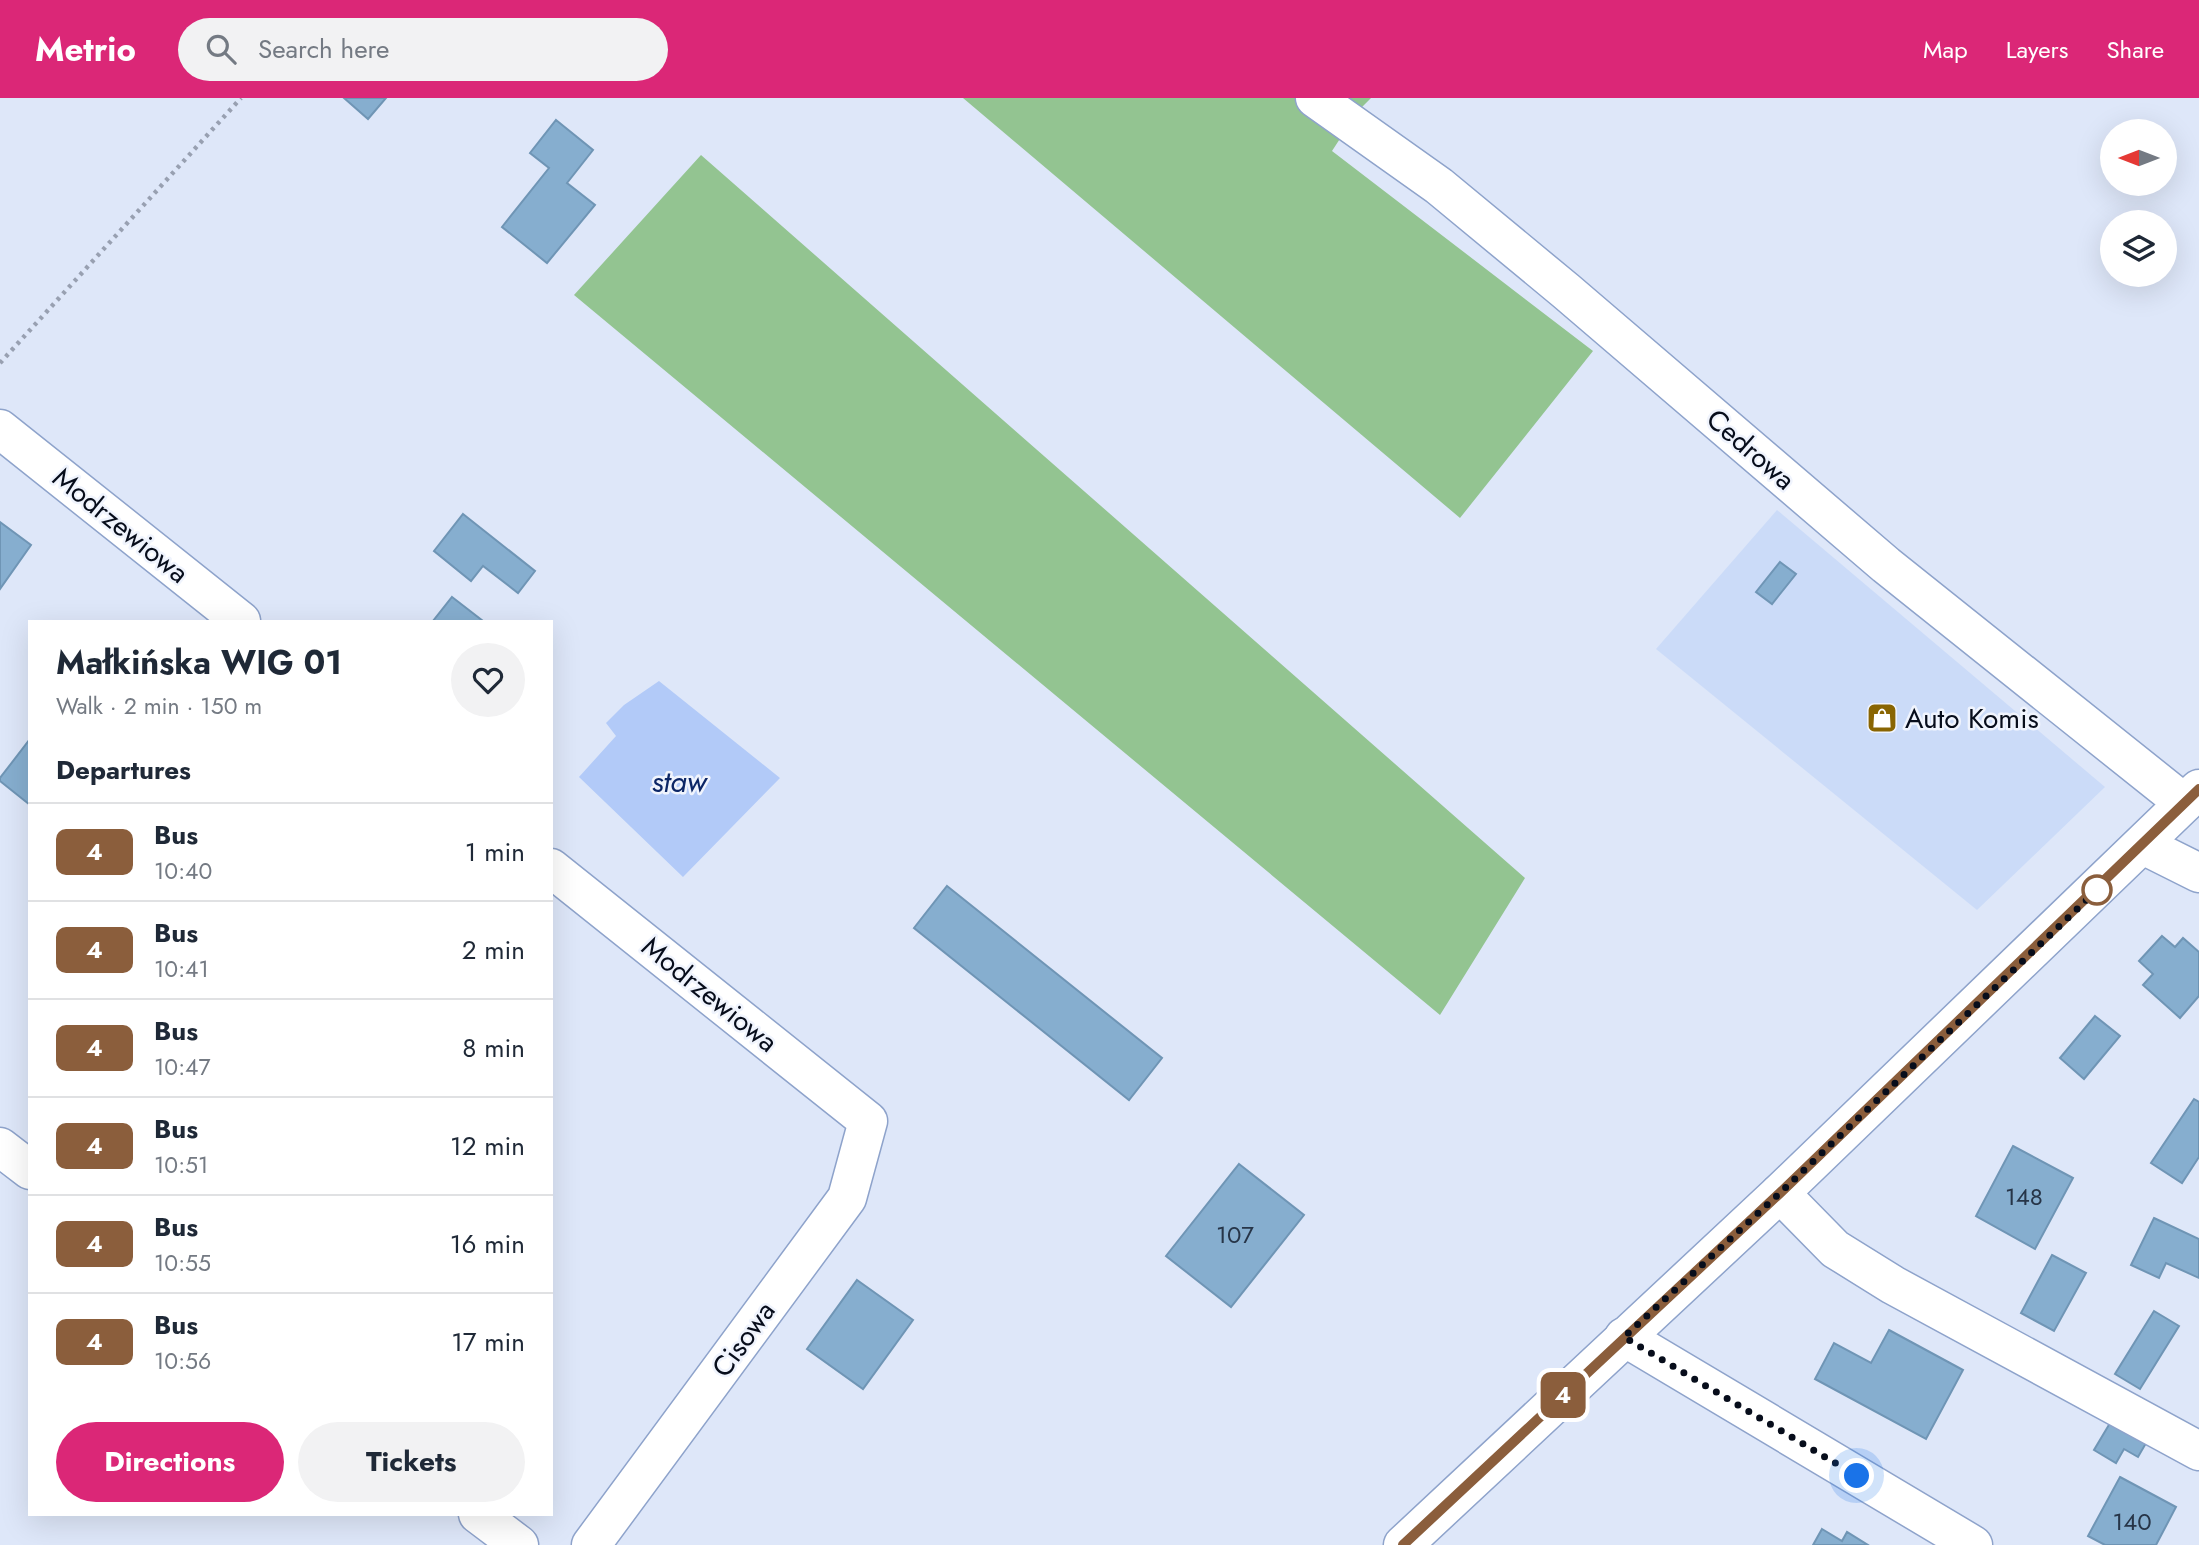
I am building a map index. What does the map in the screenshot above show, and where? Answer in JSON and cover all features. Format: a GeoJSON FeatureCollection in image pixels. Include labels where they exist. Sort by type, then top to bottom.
{"type":"FeatureCollection","features":[{"type":"Feature","properties":{"kind":"street","name":"Cedrowa"},"geometry":{"type":"LineString","coordinates":[[1315,98],[1439,186],[1886,565],[2192,796]]}},
{"type":"Feature","properties":{"kind":"street","name":"Modrzewiowa"},"geometry":{"type":"LineString","coordinates":[[0,429],[241,620]]}},
{"type":"Feature","properties":{"kind":"street"},"geometry":{"type":"LineString","coordinates":[[1403,1545],[1780,1193],[2192,796]]}},
{"type":"Feature","properties":{"kind":"street"},"geometry":{"type":"LineString","coordinates":[[2143,845],[2199,873]]}},
{"type":"Feature","properties":{"kind":"street","name":"Modrzewiowa"},"geometry":{"type":"LineString","coordinates":[[553,870],[868,1121]]}},
{"type":"Feature","properties":{"kind":"street","name":"Cisowa"},"geometry":{"type":"LineString","coordinates":[[591,1545],[847,1198],[868,1121]]}},
{"type":"Feature","properties":{"kind":"street"},"geometry":{"type":"LineString","coordinates":[[0,1147],[28,1168]]}},
{"type":"Feature","properties":{"kind":"street"},"geometry":{"type":"LineString","coordinates":[[1780,1193],[1835,1249],[1894,1286],[2199,1451]]}},
{"type":"Feature","properties":{"kind":"street"},"geometry":{"type":"LineString","coordinates":[[1624,1337],[1973,1545]]}},
{"type":"Feature","properties":{"kind":"street"},"geometry":{"type":"LineString","coordinates":[[481,1516],[519,1545]]}},
{"type":"Feature","properties":{"kind":"path"},"geometry":{"type":"LineString","coordinates":[[0,363],[241,98]]}},
{"type":"Feature","properties":{"kind":"shaded area","name":"Auto Komis"},"geometry":{"type":"Polygon","coordinates":[[[1777,510],[2105,787],[1977,910],[1656,649],[1777,510]]]}},
{"type":"Feature","properties":{"kind":"green space"},"geometry":{"type":"Polygon","coordinates":[[[963,98],[1371,98],[1358,111],[1332,151],[1593,351],[1460,518],[963,98]]]}},
{"type":"Feature","properties":{"kind":"green space"},"geometry":{"type":"Polygon","coordinates":[[[701,155],[1525,878],[1440,1015],[574,295],[701,155]]]}},
{"type":"Feature","properties":{"kind":"water","name":"staw"},"geometry":{"type":"Polygon","coordinates":[[[659,681],[780,778],[683,877],[579,777],[616,736],[606,723],[624,705],[659,681]]]}},
{"type":"Feature","properties":{"kind":"building"},"geometry":{"type":"Polygon","coordinates":[[[344,98],[386,98],[368,119],[344,98]]]}},
{"type":"Feature","properties":{"kind":"building"},"geometry":{"type":"Polygon","coordinates":[[[556,120],[593,150],[567,183],[595,205],[547,263],[502,227],[549,168],[530,153],[556,120]]]}},
{"type":"Feature","properties":{"kind":"building"},"geometry":{"type":"Polygon","coordinates":[[[463,514],[535,571],[518,593],[483,566],[471,581],[434,551],[463,514]]]}},
{"type":"Feature","properties":{"kind":"building"},"geometry":{"type":"Polygon","coordinates":[[[0,522],[31,545],[0,589],[0,522]]]}},
{"type":"Feature","properties":{"kind":"building"},"geometry":{"type":"Polygon","coordinates":[[[1780,562],[1796,574],[1772,604],[1756,592],[1780,562]]]}},
{"type":"Feature","properties":{"kind":"building"},"geometry":{"type":"Polygon","coordinates":[[[452,597],[482,620],[434,620],[452,597]]]}},
{"type":"Feature","properties":{"kind":"building"},"geometry":{"type":"Polygon","coordinates":[[[28,742],[28,803],[0,781],[28,742]]]}},
{"type":"Feature","properties":{"kind":"building"},"geometry":{"type":"Polygon","coordinates":[[[947,886],[1162,1058],[1129,1100],[914,928],[947,886]]]}},
{"type":"Feature","properties":{"kind":"building"},"geometry":{"type":"Polygon","coordinates":[[[2162,936],[2175,947],[2183,938],[2199,952],[2199,996],[2180,1018],[2143,985],[2153,974],[2139,961],[2162,936]]]}},
{"type":"Feature","properties":{"kind":"building"},"geometry":{"type":"Polygon","coordinates":[[[2095,1016],[2120,1036],[2084,1079],[2060,1058],[2095,1016]]]}},
{"type":"Feature","properties":{"kind":"building"},"geometry":{"type":"Polygon","coordinates":[[[2194,1099],[2199,1102],[2199,1157],[2182,1183],[2151,1163],[2194,1099]]]}},
{"type":"Feature","properties":{"kind":"building"},"geometry":{"type":"Polygon","coordinates":[[[2013,1146],[2073,1178],[2035,1249],[1976,1216],[2013,1146]]]}},
{"type":"Feature","properties":{"kind":"building"},"geometry":{"type":"Polygon","coordinates":[[[1239,1164],[1304,1215],[1231,1307],[1166,1256],[1239,1164]]]}},
{"type":"Feature","properties":{"kind":"building"},"geometry":{"type":"Polygon","coordinates":[[[2154,1218],[2199,1239],[2199,1278],[2166,1263],[2159,1278],[2131,1265],[2154,1218]]]}},
{"type":"Feature","properties":{"kind":"building"},"geometry":{"type":"Polygon","coordinates":[[[2052,1255],[2086,1273],[2054,1331],[2021,1313],[2052,1255]]]}},
{"type":"Feature","properties":{"kind":"building"},"geometry":{"type":"Polygon","coordinates":[[[857,1280],[913,1320],[863,1389],[807,1349],[857,1280]]]}},
{"type":"Feature","properties":{"kind":"building"},"geometry":{"type":"Polygon","coordinates":[[[2154,1311],[2179,1326],[2140,1389],[2115,1374],[2154,1311]]]}},
{"type":"Feature","properties":{"kind":"building"},"geometry":{"type":"Polygon","coordinates":[[[1889,1330],[1963,1370],[1926,1439],[1815,1379],[1834,1343],[1871,1363],[1889,1330]]]}},
{"type":"Feature","properties":{"kind":"building"},"geometry":{"type":"Polygon","coordinates":[[[2113,1418],[2149,1438],[2138,1457],[2124,1449],[2116,1463],[2094,1450],[2113,1418]]]}},
{"type":"Feature","properties":{"kind":"building"},"geometry":{"type":"Polygon","coordinates":[[[2120,1477],[2176,1507],[2156,1545],[2105,1545],[2088,1536],[2120,1477]]]}},
{"type":"Feature","properties":{"kind":"building"},"geometry":{"type":"Polygon","coordinates":[[[1822,1529],[1842,1541],[1847,1532],[1868,1545],[1813,1545],[1822,1529]]]}},
{"type":"Feature","properties":{"kind":"bus line","name":"4"},"geometry":{"type":"LineString","coordinates":[[1403,1545],[1780,1193],[2199,789]]}},
{"type":"Feature","properties":{"kind":"place","name":"Auto Komis"},"geometry":{"type":"Point","coordinates":[1882,718]}},
{"type":"Feature","properties":{"kind":"route"},"geometry":{"type":"LineString","coordinates":[[1857,1476],[1624,1337],[1780,1193],[2097,890]]}}]}
